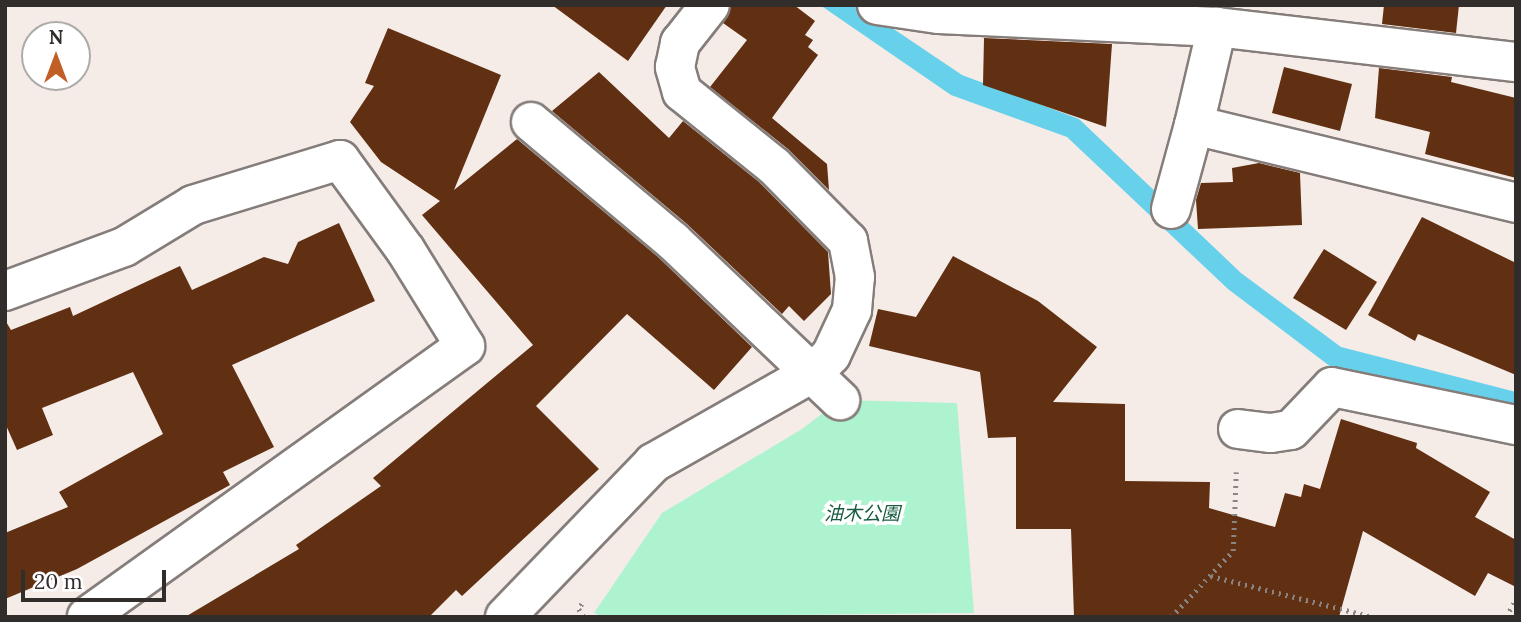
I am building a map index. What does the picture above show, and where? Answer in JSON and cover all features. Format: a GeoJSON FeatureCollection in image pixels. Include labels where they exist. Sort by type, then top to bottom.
{"type":"FeatureCollection","features":[{"type":"Feature","properties":{"kind":"street"},"geometry":{"type":"LineString","coordinates":[[505,617],[653,463],[814,372],[831,355],[852,310],[855,277],[848,242],[774,166],[682,92],[675,68],[680,43],[710,5]]}},
{"type":"Feature","properties":{"kind":"street"},"geometry":{"type":"LineString","coordinates":[[877,5],[939,14],[1217,27],[1516,62]]}},
{"type":"Feature","properties":{"kind":"street"},"geometry":{"type":"LineString","coordinates":[[1171,209],[1217,27]]}},
{"type":"Feature","properties":{"kind":"street"},"geometry":{"type":"LineString","coordinates":[[531,122],[673,242],[814,372],[840,400]]}},
{"type":"Feature","properties":{"kind":"street"},"geometry":{"type":"LineString","coordinates":[[1194,125],[1516,203]]}},
{"type":"Feature","properties":{"kind":"street"},"geometry":{"type":"LineString","coordinates":[[5,290],[124,247],[194,205],[340,160],[406,251],[465,346],[87,617]]}},
{"type":"Feature","properties":{"kind":"street"},"geometry":{"type":"LineString","coordinates":[[1238,429],[1271,433],[1291,430],[1332,387],[1516,425]]}},
{"type":"Feature","properties":{"kind":"path"},"geometry":{"type":"LineString","coordinates":[[1171,617],[1233,551],[1238,429]]}},
{"type":"Feature","properties":{"kind":"path"},"geometry":{"type":"LineString","coordinates":[[1210,576],[1373,617]]}},
{"type":"Feature","properties":{"kind":"path"},"geometry":{"type":"LineString","coordinates":[[1506,617],[1516,599]]}},
{"type":"Feature","properties":{"kind":"green space","name":"油木公園"},"geometry":{"type":"Polygon","coordinates":[[[840,400],[957,403],[974,613],[604,617],[594,613],[662,513],[802,429],[840,400]]]}},
{"type":"Feature","properties":{"kind":"water"},"geometry":{"type":"Polygon","coordinates":[[[820,5],[858,5],[962,75],[1079,119],[1241,273],[1341,347],[1516,392],[1516,414],[1331,367],[1228,289],[1067,137],[951,95],[820,5]]]}},
{"type":"Feature","properties":{"kind":"building"},"geometry":{"type":"Polygon","coordinates":[[[552,5],[667,5],[628,61],[552,5]]]}},
{"type":"Feature","properties":{"kind":"building"},"geometry":{"type":"Polygon","coordinates":[[[731,5],[794,5],[815,21],[805,35],[813,40],[808,47],[818,55],[772,118],[827,164],[829,190],[788,149],[710,87],[747,40],[723,23],[731,5]]]}},
{"type":"Feature","properties":{"kind":"building"},"geometry":{"type":"Polygon","coordinates":[[[1384,5],[1459,5],[1456,33],[1382,24],[1384,5]]]}},
{"type":"Feature","properties":{"kind":"building"},"geometry":{"type":"Polygon","coordinates":[[[388,28],[501,75],[454,190],[517,139],[658,257],[752,347],[714,390],[627,314],[536,406],[599,469],[462,596],[456,590],[429,617],[185,617],[299,549],[296,545],[381,486],[373,478],[533,345],[422,215],[440,201],[381,162],[350,122],[374,86],[365,83],[388,28]]]}},
{"type":"Feature","properties":{"kind":"building"},"geometry":{"type":"Polygon","coordinates":[[[984,38],[1112,44],[1106,127],[983,85],[984,38]]]}},
{"type":"Feature","properties":{"kind":"building"},"geometry":{"type":"Polygon","coordinates":[[[1284,67],[1352,84],[1340,131],[1272,113],[1284,67]]]}},
{"type":"Feature","properties":{"kind":"building"},"geometry":{"type":"Polygon","coordinates":[[[1379,68],[1452,77],[1451,82],[1516,98],[1516,178],[1425,154],[1430,132],[1375,118],[1379,68]]]}},
{"type":"Feature","properties":{"kind":"building"},"geometry":{"type":"Polygon","coordinates":[[[599,72],[669,138],[683,121],[759,182],[828,252],[831,294],[804,321],[789,306],[782,314],[687,224],[552,111],[599,72]]]}},
{"type":"Feature","properties":{"kind":"building"},"geometry":{"type":"Polygon","coordinates":[[[1259,163],[1300,173],[1302,225],[1198,229],[1196,200],[1201,183],[1233,182],[1232,168],[1259,163]]]}},
{"type":"Feature","properties":{"kind":"building"},"geometry":{"type":"Polygon","coordinates":[[[1422,217],[1516,263],[1516,375],[1418,334],[1415,341],[1368,315],[1422,217]]]}},
{"type":"Feature","properties":{"kind":"building"},"geometry":{"type":"Polygon","coordinates":[[[339,223],[375,301],[232,365],[274,447],[223,472],[230,485],[77,569],[5,599],[5,533],[68,507],[59,492],[163,434],[133,372],[42,408],[53,435],[17,450],[5,423],[5,320],[11,330],[70,307],[73,316],[180,266],[192,290],[264,257],[288,264],[298,242],[339,223]]]}},
{"type":"Feature","properties":{"kind":"building"},"geometry":{"type":"Polygon","coordinates":[[[1324,249],[1377,282],[1346,330],[1293,298],[1324,249]]]}},
{"type":"Feature","properties":{"kind":"building"},"geometry":{"type":"Polygon","coordinates":[[[953,256],[1038,301],[1097,347],[1053,402],[1125,404],[1125,481],[1210,482],[1209,508],[1275,527],[1285,493],[1301,497],[1304,484],[1320,489],[1341,419],[1417,443],[1416,448],[1490,492],[1475,517],[1516,540],[1516,587],[1488,573],[1475,596],[1363,531],[1339,617],[1074,617],[1071,529],[1016,529],[1016,437],[988,438],[980,372],[869,346],[878,309],[916,317],[953,256]]]}}]}
